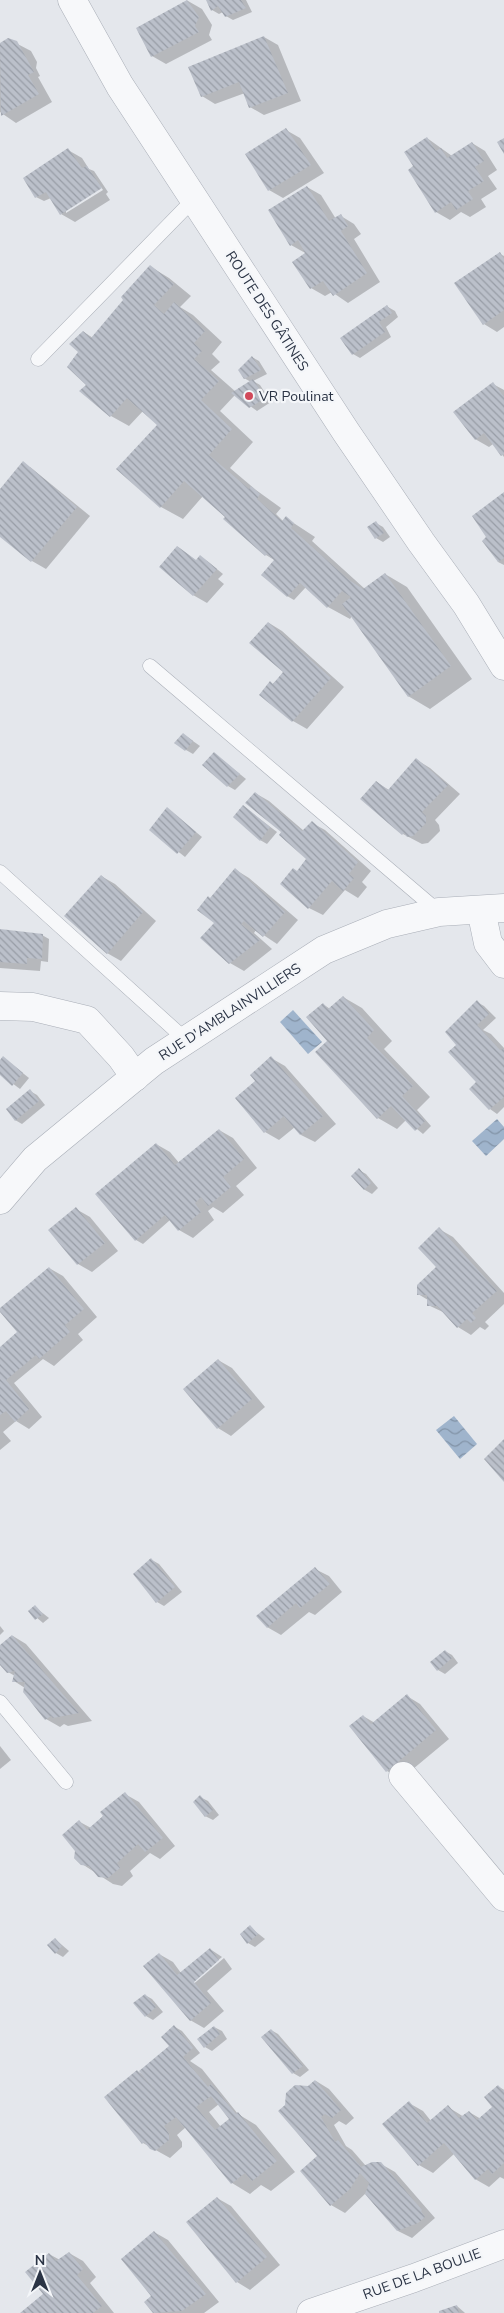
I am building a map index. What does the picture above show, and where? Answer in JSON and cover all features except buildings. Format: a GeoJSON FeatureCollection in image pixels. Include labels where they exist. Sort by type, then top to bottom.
{"type":"FeatureCollection","features":[{"type":"Feature","properties":{"kind":"street","name":"ROUTE DES GÂTINES"},"geometry":{"type":"LineString","coordinates":[[72,0],[120,86],[346,432],[466,604],[504,666]]}},
{"type":"Feature","properties":{"kind":"street","name":"RUE D'AMBLAINVILLIERS"},"geometry":{"type":"LineString","coordinates":[[0,1200],[35,1160],[135,1077],[186,1040],[324,950],[388,924],[439,912],[492,909]]}},
{"type":"Feature","properties":{"kind":"street"},"geometry":{"type":"LineString","coordinates":[[492,909],[488,943],[504,964]]}},
{"type":"Feature","properties":{"kind":"street"},"geometry":{"type":"LineString","coordinates":[[0,1006],[33,1007],[87,1020],[121,1057],[135,1077]]}},
{"type":"Feature","properties":{"kind":"street"},"geometry":{"type":"LineString","coordinates":[[403,1776],[504,1897]]}},
{"type":"Feature","properties":{"kind":"street","name":"RUE DE LA BOULIE"},"geometry":{"type":"LineString","coordinates":[[311,2313],[414,2278],[504,2244]]}},
{"type":"Feature","properties":{"kind":"lane"},"geometry":{"type":"LineString","coordinates":[[38,360],[194,200]]}},
{"type":"Feature","properties":{"kind":"lane"},"geometry":{"type":"LineString","coordinates":[[150,666],[439,912]]}},
{"type":"Feature","properties":{"kind":"lane"},"geometry":{"type":"LineString","coordinates":[[0,872],[186,1040]]}},
{"type":"Feature","properties":{"kind":"lane"},"geometry":{"type":"LineString","coordinates":[[0,1702],[66,1782]]}},
{"type":"Feature","properties":{"kind":"water"},"geometry":{"type":"Polygon","coordinates":[[[293,1010],[322,1042],[308,1054],[280,1022],[293,1010]]]}},
{"type":"Feature","properties":{"kind":"water"},"geometry":{"type":"Polygon","coordinates":[[[497,1119],[504,1127],[504,1139],[486,1156],[472,1141],[497,1119]]]}},
{"type":"Feature","properties":{"kind":"water"},"geometry":{"type":"Polygon","coordinates":[[[454,1416],[477,1444],[460,1459],[436,1430],[454,1416]]]}},
{"type":"Feature","properties":{"kind":"place","name":"VR Poulinat"},"geometry":{"type":"Point","coordinates":[249,396]}}]}
